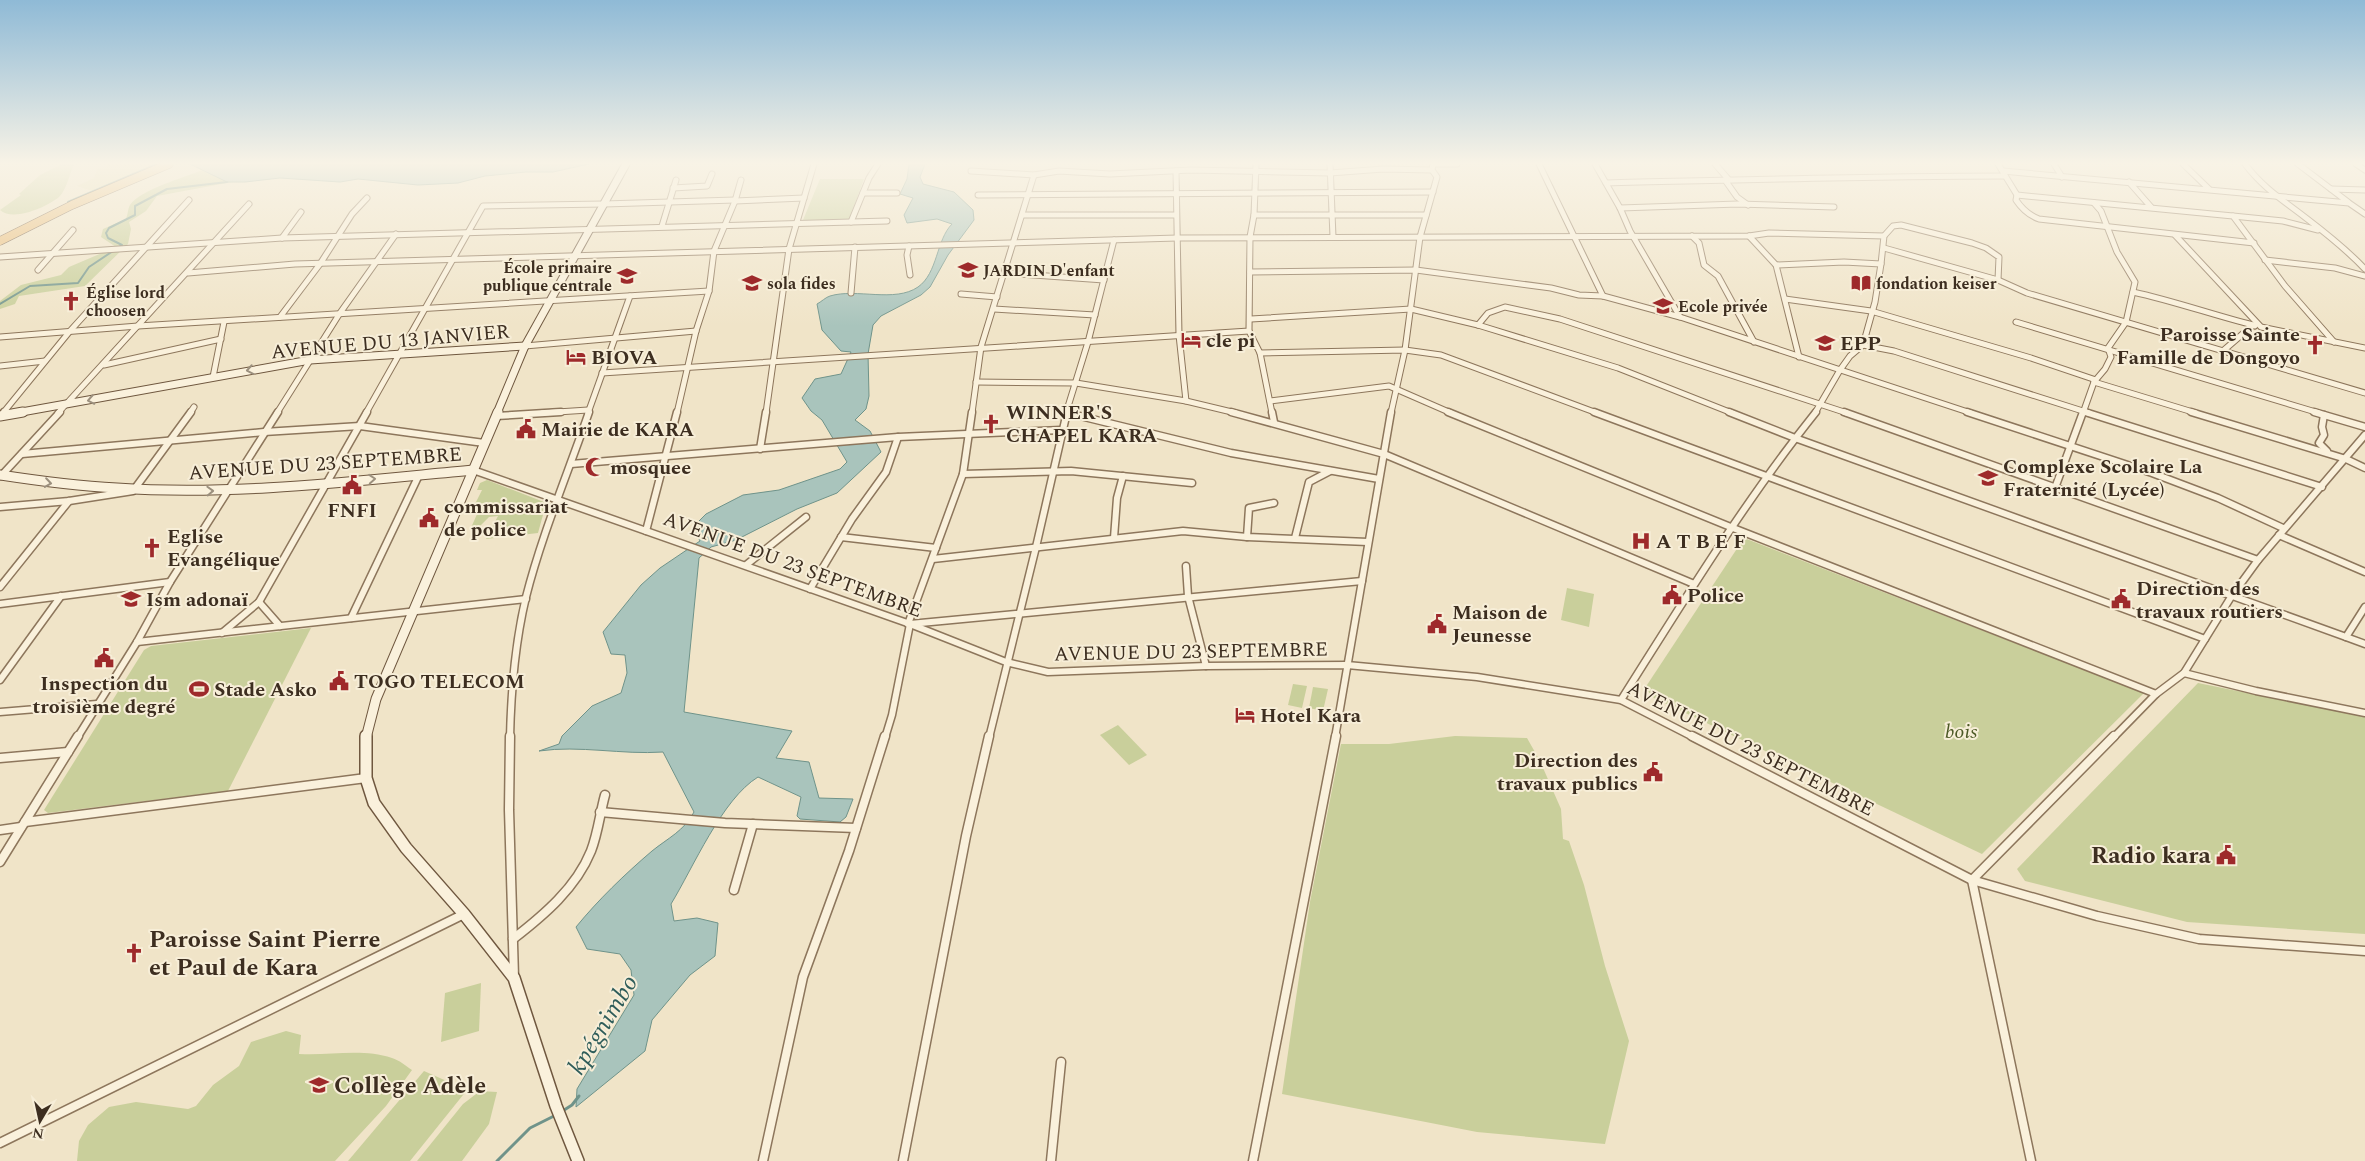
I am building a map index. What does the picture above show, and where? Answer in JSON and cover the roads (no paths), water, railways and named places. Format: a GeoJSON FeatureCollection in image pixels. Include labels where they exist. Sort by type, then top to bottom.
{"type":"FeatureCollection","features":[{"type":"Feature","properties":{"kind":"highway"},"geometry":{"type":"LineString","coordinates":[[0,241],[47,218]]}},
{"type":"Feature","properties":{"kind":"main road"},"geometry":{"type":"LineString","coordinates":[[578,1161],[556,1106],[514,978],[464,914],[406,848],[374,802],[366,778],[366,737],[369,718],[376,698],[525,346],[596,218]]}},
{"type":"Feature","properties":{"kind":"main road","name":"AVENUE DU 13 JANVIER"},"geometry":{"type":"LineString","coordinates":[[0,416],[310,360],[525,346]]}},
{"type":"Feature","properties":{"kind":"main road","name":"AVENUE DU 23 SEPTEMBRE"},"geometry":{"type":"LineString","coordinates":[[1,476],[47,483],[133,491],[229,490],[473,470]]}},
{"type":"Feature","properties":{"kind":"street"},"geometry":{"type":"LineString","coordinates":[[0,416],[70,332],[172,218]]}},
{"type":"Feature","properties":{"kind":"street"},"geometry":{"type":"LineString","coordinates":[[1,476],[237,218]]}},
{"type":"Feature","properties":{"kind":"street"},"geometry":{"type":"LineString","coordinates":[[282,238],[296,218]]}},
{"type":"Feature","properties":{"kind":"street"},"geometry":{"type":"LineString","coordinates":[[280,318],[320,264],[349,218]]}},
{"type":"Feature","properties":{"kind":"street"},"geometry":{"type":"LineString","coordinates":[[222,633],[259,602],[476,218]]}},
{"type":"Feature","properties":{"kind":"street"},"geometry":{"type":"LineString","coordinates":[[662,226],[664,218]]}},
{"type":"Feature","properties":{"kind":"street"},"geometry":{"type":"LineString","coordinates":[[646,531],[689,367],[696,331],[709,291],[714,251],[728,218]]}},
{"type":"Feature","properties":{"kind":"street"},"geometry":{"type":"LineString","coordinates":[[760,449],[776,361],[789,249],[798,218]]}},
{"type":"Feature","properties":{"kind":"street"},"geometry":{"type":"LineString","coordinates":[[851,222],[853,218]]}},
{"type":"Feature","properties":{"kind":"street"},"geometry":{"type":"LineString","coordinates":[[763,1161],[803,977],[856,828],[892,715],[909,624],[963,474],[981,347],[1006,273],[1021,218]]}},
{"type":"Feature","properties":{"kind":"street"},"geometry":{"type":"LineString","coordinates":[[1176,218],[1180,335],[1186,401]]}},
{"type":"Feature","properties":{"kind":"street"},"geometry":{"type":"LineString","coordinates":[[1253,218],[1250,237],[1251,319],[1249,331],[1260,353],[1274,422]]}},
{"type":"Feature","properties":{"kind":"street"},"geometry":{"type":"LineString","coordinates":[[1333,218],[1333,237]]}},
{"type":"Feature","properties":{"kind":"street"},"geometry":{"type":"LineString","coordinates":[[1253,1161],[1348,665],[1395,390],[1406,350],[1420,237],[1425,218]]}},
{"type":"Feature","properties":{"kind":"street"},"geometry":{"type":"LineString","coordinates":[[1566,218],[1603,296]]}},
{"type":"Feature","properties":{"kind":"street"},"geometry":{"type":"LineString","coordinates":[[1625,218],[1680,317]]}},
{"type":"Feature","properties":{"kind":"street"},"geometry":{"type":"LineString","coordinates":[[2045,218],[2254,243]]}},
{"type":"Feature","properties":{"kind":"street"},"geometry":{"type":"LineString","coordinates":[[2104,218],[2117,252],[2135,282],[2126,322],[2108,348]]}},
{"type":"Feature","properties":{"kind":"street"},"geometry":{"type":"LineString","coordinates":[[2235,218],[2265,260],[2334,342]]}},
{"type":"Feature","properties":{"kind":"street"},"geometry":{"type":"LineString","coordinates":[[2257,218],[2277,220],[2321,231]]}},
{"type":"Feature","properties":{"kind":"street"},"geometry":{"type":"LineString","coordinates":[[2304,218],[2350,253],[2365,269]]}},
{"type":"Feature","properties":{"kind":"street"},"geometry":{"type":"LineString","coordinates":[[0,257],[282,238],[797,222],[887,221]]}},
{"type":"Feature","properties":{"kind":"street"},"geometry":{"type":"LineString","coordinates":[[1621,700],[1694,584],[1795,438],[1822,404],[1840,370],[1850,356],[1863,345],[1875,302],[1884,248],[1884,236],[1893,226],[1901,225],[1986,248],[1999,257],[1998,280]]}},
{"type":"Feature","properties":{"kind":"street"},"geometry":{"type":"LineString","coordinates":[[38,270],[54,254],[73,230]]}},
{"type":"Feature","properties":{"kind":"street"},"geometry":{"type":"LineString","coordinates":[[188,273],[295,264],[1177,238],[1749,236],[1769,233],[1884,236]]}},
{"type":"Feature","properties":{"kind":"street"},"geometry":{"type":"LineString","coordinates":[[0,862],[137,642],[170,582],[264,432],[340,313],[396,234]]}},
{"type":"Feature","properties":{"kind":"street"},"geometry":{"type":"LineString","coordinates":[[2175,235],[2261,328]]}},
{"type":"Feature","properties":{"kind":"street"},"geometry":{"type":"LineString","coordinates":[[1692,236],[1699,243],[1704,265],[1718,276],[1754,342]]}},
{"type":"Feature","properties":{"kind":"street"},"geometry":{"type":"LineString","coordinates":[[1749,236],[1776,265],[1799,357]]}},
{"type":"Feature","properties":{"kind":"street"},"geometry":{"type":"LineString","coordinates":[[902,1161],[964,846],[1006,662],[1036,547],[1061,430],[1088,342],[1114,240]]}},
{"type":"Feature","properties":{"kind":"street"},"geometry":{"type":"LineString","coordinates":[[909,246],[907,255],[910,275]]}},
{"type":"Feature","properties":{"kind":"street"},"geometry":{"type":"LineString","coordinates":[[851,293],[855,248]]}},
{"type":"Feature","properties":{"kind":"street"},"geometry":{"type":"LineString","coordinates":[[1884,248],[1998,280],[2027,293],[2224,350],[2365,394]]}},
{"type":"Feature","properties":{"kind":"street"},"geometry":{"type":"LineString","coordinates":[[2265,260],[2335,268],[2365,276]]}},
{"type":"Feature","properties":{"kind":"street"},"geometry":{"type":"LineString","coordinates":[[1776,265],[1844,262],[1881,264]]}},
{"type":"Feature","properties":{"kind":"street"},"geometry":{"type":"LineString","coordinates":[[1250,272],[1416,270],[1551,288],[1579,295],[1603,296],[1680,317],[2152,473],[2218,498],[2283,528]]}},
{"type":"Feature","properties":{"kind":"street"},"geometry":{"type":"LineString","coordinates":[[1006,273],[1104,280]]}},
{"type":"Feature","properties":{"kind":"street"},"geometry":{"type":"LineString","coordinates":[[0,337],[138,326],[709,291]]}},
{"type":"Feature","properties":{"kind":"street"},"geometry":{"type":"LineString","coordinates":[[2133,292],[2176,302],[2206,313],[2261,328],[2365,348]]}},
{"type":"Feature","properties":{"kind":"street"},"geometry":{"type":"LineString","coordinates":[[961,294],[998,298]]}},
{"type":"Feature","properties":{"kind":"street"},"geometry":{"type":"LineString","coordinates":[[514,978],[509,787],[512,698],[517,643],[526,599],[558,498],[630,296]]}},
{"type":"Feature","properties":{"kind":"street"},"geometry":{"type":"LineString","coordinates":[[1785,299],[1871,312],[2031,358],[2095,381],[2331,454],[2365,468]]}},
{"type":"Feature","properties":{"kind":"street"},"geometry":{"type":"LineString","coordinates":[[1478,325],[1488,313],[1505,307],[1518,308],[1641,344],[1822,404],[2258,560]]}},
{"type":"Feature","properties":{"kind":"street"},"geometry":{"type":"LineString","coordinates":[[994,309],[1095,315]]}},
{"type":"Feature","properties":{"kind":"street"},"geometry":{"type":"LineString","coordinates":[[1251,319],[1410,309],[1478,325],[1627,371],[1795,438],[2365,644]]}},
{"type":"Feature","properties":{"kind":"street"},"geometry":{"type":"LineString","coordinates":[[213,377],[224,322]]}},
{"type":"Feature","properties":{"kind":"street"},"geometry":{"type":"LineString","coordinates":[[2016,322],[2108,348],[2365,427]]}},
{"type":"Feature","properties":{"kind":"street"},"geometry":{"type":"LineString","coordinates":[[2224,350],[2253,326]]}},
{"type":"Feature","properties":{"kind":"street","name":"AVENUE DU 13 JANVIER"},"geometry":{"type":"LineString","coordinates":[[525,346],[696,331]]}},
{"type":"Feature","properties":{"kind":"street"},"geometry":{"type":"LineString","coordinates":[[602,372],[1249,331]]}},
{"type":"Feature","properties":{"kind":"street"},"geometry":{"type":"LineString","coordinates":[[103,365],[221,339]]}},
{"type":"Feature","properties":{"kind":"street"},"geometry":{"type":"LineString","coordinates":[[1863,345],[1894,351],[2322,487]]}},
{"type":"Feature","properties":{"kind":"street"},"geometry":{"type":"LineString","coordinates":[[2056,488],[2095,381],[2105,369],[2111,357],[2108,348]]}},
{"type":"Feature","properties":{"kind":"street"},"geometry":{"type":"LineString","coordinates":[[1260,353],[1406,350],[1441,355],[1768,478],[2205,638]]}},
{"type":"Feature","properties":{"kind":"street"},"geometry":{"type":"LineString","coordinates":[[0,366],[45,361]]}},
{"type":"Feature","properties":{"kind":"street"},"geometry":{"type":"LineString","coordinates":[[976,382],[1076,383],[1186,401],[1274,422],[1384,454],[1694,584]]}},
{"type":"Feature","properties":{"kind":"street"},"geometry":{"type":"LineString","coordinates":[[1270,401],[1389,386],[1733,528],[2156,694]]}},
{"type":"Feature","properties":{"kind":"street"},"geometry":{"type":"LineString","coordinates":[[0,506],[69,501],[133,491],[194,407]]}},
{"type":"Feature","properties":{"kind":"street"},"geometry":{"type":"LineString","coordinates":[[496,416],[588,410]]}},
{"type":"Feature","properties":{"kind":"street"},"geometry":{"type":"LineString","coordinates":[[1066,415],[1080,416],[1231,453],[1379,479]]}},
{"type":"Feature","properties":{"kind":"street"},"geometry":{"type":"LineString","coordinates":[[2324,415],[2322,427],[2324,435],[2319,443],[2331,454]]}},
{"type":"Feature","properties":{"kind":"street"},"geometry":{"type":"LineString","coordinates":[[22,454],[264,432],[360,426],[484,443]]}},
{"type":"Feature","properties":{"kind":"street"},"geometry":{"type":"LineString","coordinates":[[571,464],[898,437],[1061,430]]}},
{"type":"Feature","properties":{"kind":"street"},"geometry":{"type":"LineString","coordinates":[[2031,1161],[1972,880],[2156,694],[2184,673],[2231,596],[2258,560],[2279,536],[2283,528],[2322,487],[2365,435]]}},
{"type":"Feature","properties":{"kind":"street"},"geometry":{"type":"LineString","coordinates":[[810,589],[841,537],[886,472],[898,437]]}},
{"type":"Feature","properties":{"kind":"street","name":"AVENUE DU 23 SEPTEMBRE"},"geometry":{"type":"LineString","coordinates":[[473,470],[746,565],[909,624],[1006,662],[1048,672],[1206,666],[1348,665],[1476,677],[1621,700],[1972,880],[2097,916],[2199,938],[2365,951]]}},
{"type":"Feature","properties":{"kind":"street"},"geometry":{"type":"LineString","coordinates":[[963,474],[1071,470],[1192,483]]}},
{"type":"Feature","properties":{"kind":"street"},"geometry":{"type":"LineString","coordinates":[[1295,538],[1309,482],[1331,471]]}},
{"type":"Feature","properties":{"kind":"street"},"geometry":{"type":"LineString","coordinates":[[351,618],[419,475]]}},
{"type":"Feature","properties":{"kind":"street"},"geometry":{"type":"LineString","coordinates":[[1114,538],[1117,498],[1123,476]]}},
{"type":"Feature","properties":{"kind":"street"},"geometry":{"type":"LineString","coordinates":[[0,588],[69,501]]}},
{"type":"Feature","properties":{"kind":"street"},"geometry":{"type":"LineString","coordinates":[[1247,537],[1249,508],[1274,503]]}},
{"type":"Feature","properties":{"kind":"street"},"geometry":{"type":"LineString","coordinates":[[746,565],[806,517]]}},
{"type":"Feature","properties":{"kind":"street"},"geometry":{"type":"LineString","coordinates":[[933,558],[1183,531],[1247,537],[1368,542]]}},
{"type":"Feature","properties":{"kind":"street"},"geometry":{"type":"LineString","coordinates":[[2279,536],[2365,572]]}},
{"type":"Feature","properties":{"kind":"street"},"geometry":{"type":"LineString","coordinates":[[841,537],[936,548]]}},
{"type":"Feature","properties":{"kind":"street"},"geometry":{"type":"LineString","coordinates":[[1186,566],[1188,596],[1206,666]]}},
{"type":"Feature","properties":{"kind":"street"},"geometry":{"type":"LineString","coordinates":[[909,624],[1018,612],[1362,581]]}},
{"type":"Feature","properties":{"kind":"street"},"geometry":{"type":"LineString","coordinates":[[0,604],[170,582]]}},
{"type":"Feature","properties":{"kind":"street"},"geometry":{"type":"LineString","coordinates":[[0,680],[61,596]]}},
{"type":"Feature","properties":{"kind":"street"},"geometry":{"type":"LineString","coordinates":[[137,642],[526,599]]}},
{"type":"Feature","properties":{"kind":"street"},"geometry":{"type":"LineString","coordinates":[[259,602],[280,626]]}},
{"type":"Feature","properties":{"kind":"street"},"geometry":{"type":"LineString","coordinates":[[2346,638],[2365,607]]}},
{"type":"Feature","properties":{"kind":"street"},"geometry":{"type":"LineString","coordinates":[[2184,673],[2256,691],[2365,713]]}},
{"type":"Feature","properties":{"kind":"street"},"geometry":{"type":"LineString","coordinates":[[0,712],[98,704]]}},
{"type":"Feature","properties":{"kind":"street"},"geometry":{"type":"LineString","coordinates":[[0,758],[68,752]]}},
{"type":"Feature","properties":{"kind":"street"},"geometry":{"type":"LineString","coordinates":[[0,830],[23,824],[366,778]]}},
{"type":"Feature","properties":{"kind":"street"},"geometry":{"type":"LineString","coordinates":[[513,939],[533,924],[561,896],[580,872],[592,850],[605,795]]}},
{"type":"Feature","properties":{"kind":"street"},"geometry":{"type":"LineString","coordinates":[[600,812],[724,823],[856,828]]}},
{"type":"Feature","properties":{"kind":"street"},"geometry":{"type":"LineString","coordinates":[[734,890],[753,824]]}},
{"type":"Feature","properties":{"kind":"street"},"geometry":{"type":"LineString","coordinates":[[0,1143],[464,914]]}},
{"type":"Feature","properties":{"kind":"street"},"geometry":{"type":"LineString","coordinates":[[1051,1161],[1061,1062]]}},
{"type":"Feature","properties":{"kind":"water"},"geometry":{"type":"Polygon","coordinates":[[[905,218],[974,218],[974,220],[948,255],[930,287],[921,295],[881,316],[873,325],[868,354],[869,396],[866,409],[855,420],[870,431],[881,452],[837,493],[797,509],[736,540],[711,547],[699,558],[684,712],[792,731],[776,758],[809,762],[819,798],[853,799],[846,817],[840,822],[800,819],[797,816],[801,797],[758,777],[732,801],[709,835],[671,904],[674,921],[697,918],[718,923],[715,956],[690,975],[652,1020],[645,1051],[576,1107],[577,1089],[634,995],[631,970],[620,954],[587,949],[576,927],[593,907],[632,869],[681,829],[694,812],[663,752],[648,753],[585,749],[539,751],[559,744],[562,736],[592,706],[621,693],[627,673],[625,655],[611,654],[603,632],[641,585],[660,568],[700,541],[693,527],[706,514],[743,495],[779,490],[840,469],[847,462],[822,420],[811,411],[802,398],[815,379],[841,374],[851,352],[841,351],[822,330],[817,304],[828,297],[840,294],[887,295],[909,292],[925,281],[943,239],[952,224],[937,219],[907,223],[905,218]]]}},
{"type":"Feature","properties":{"kind":"waterway"},"geometry":{"type":"LineString","coordinates":[[0,304],[30,286],[78,283],[89,267],[122,245],[108,238],[106,233],[109,228],[129,218]]}},
{"type":"Feature","properties":{"kind":"waterway","name":"kpégnimbo"},"geometry":{"type":"LineString","coordinates":[[561,1112],[572,1105],[579,1096]]}},
{"type":"Feature","properties":{"kind":"waterway"},"geometry":{"type":"LineString","coordinates":[[497,1161],[530,1128],[556,1115]]}},
{"type":"Feature","properties":{"kind":"place","name":"JARDIN D'enfant"},"geometry":{"type":"Point","coordinates":[968,270]}},
{"type":"Feature","properties":{"kind":"place","name":"École primaire publique centrale"},"geometry":{"type":"Point","coordinates":[627,276]}},
{"type":"Feature","properties":{"kind":"place","name":"sola fides"},"geometry":{"type":"Point","coordinates":[752,283]}},
{"type":"Feature","properties":{"kind":"place","name":"fondation keiser"},"geometry":{"type":"Point","coordinates":[1861,283]}},
{"type":"Feature","properties":{"kind":"place","name":"Église lord choosen"},"geometry":{"type":"Point","coordinates":[71,301]}},
{"type":"Feature","properties":{"kind":"place","name":"Ecole privée"},"geometry":{"type":"Point","coordinates":[1663,306]}},
{"type":"Feature","properties":{"kind":"place","name":"cle pi"},"geometry":{"type":"Point","coordinates":[1191,340]}},
{"type":"Feature","properties":{"kind":"place","name":"EPP"},"geometry":{"type":"Point","coordinates":[1825,343]}},
{"type":"Feature","properties":{"kind":"place","name":"Paroisse Sainte Famille de Dongoyo"},"geometry":{"type":"Point","coordinates":[2315,345]}},
{"type":"Feature","properties":{"kind":"place","name":"BIOVA"},"geometry":{"type":"Point","coordinates":[576,357]}},
{"type":"Feature","properties":{"kind":"place","name":"WINNER'S CHAPEL KARA"},"geometry":{"type":"Point","coordinates":[991,424]}},
{"type":"Feature","properties":{"kind":"place","name":"Mairie de KARA"},"geometry":{"type":"Point","coordinates":[526,429]}},
{"type":"Feature","properties":{"kind":"place","name":"mosquee"},"geometry":{"type":"Point","coordinates":[595,467]}},
{"type":"Feature","properties":{"kind":"place","name":"Complexe Scolaire La Fraternité (Lycée)"},"geometry":{"type":"Point","coordinates":[1988,478]}},
{"type":"Feature","properties":{"kind":"place","name":"FNFI"},"geometry":{"type":"Point","coordinates":[352,485]}},
{"type":"Feature","properties":{"kind":"place","name":"commissariat de police"},"geometry":{"type":"Point","coordinates":[429,518]}},
{"type":"Feature","properties":{"kind":"place","name":"A T B E F"},"geometry":{"type":"Point","coordinates":[1641,541]}},
{"type":"Feature","properties":{"kind":"place","name":"Eglise Evangélique"},"geometry":{"type":"Point","coordinates":[152,548]}},
{"type":"Feature","properties":{"kind":"place","name":"Police"},"geometry":{"type":"Point","coordinates":[1672,595]}},
{"type":"Feature","properties":{"kind":"place","name":"Ism adonaï"},"geometry":{"type":"Point","coordinates":[131,599]}},
{"type":"Feature","properties":{"kind":"place","name":"Direction des travaux routiers"},"geometry":{"type":"Point","coordinates":[2121,599]}},
{"type":"Feature","properties":{"kind":"place","name":"Maison de Jeunesse"},"geometry":{"type":"Point","coordinates":[1437,624]}},
{"type":"Feature","properties":{"kind":"place","name":"Inspection du troisième degré"},"geometry":{"type":"Point","coordinates":[104,658]}},
{"type":"Feature","properties":{"kind":"place","name":"TOGO TELECOM"},"geometry":{"type":"Point","coordinates":[339,681]}},
{"type":"Feature","properties":{"kind":"place","name":"Stade Asko"},"geometry":{"type":"Point","coordinates":[199,689]}},
{"type":"Feature","properties":{"kind":"place","name":"Hotel Kara"},"geometry":{"type":"Point","coordinates":[1245,715]}},
{"type":"Feature","properties":{"kind":"place","name":"Direction des travaux publics"},"geometry":{"type":"Point","coordinates":[1653,772]}},
{"type":"Feature","properties":{"kind":"place","name":"Radio kara"},"geometry":{"type":"Point","coordinates":[2226,855]}},
{"type":"Feature","properties":{"kind":"place","name":"Paroisse Saint Pierre et Paul de Kara"},"geometry":{"type":"Point","coordinates":[134,953]}},
{"type":"Feature","properties":{"kind":"place","name":"Collège Adèle"},"geometry":{"type":"Point","coordinates":[319,1085]}},
{"type":"Feature","properties":{"kind":"park label","name":"bois"},"geometry":{"type":"Point","coordinates":[1961,731]}}]}
